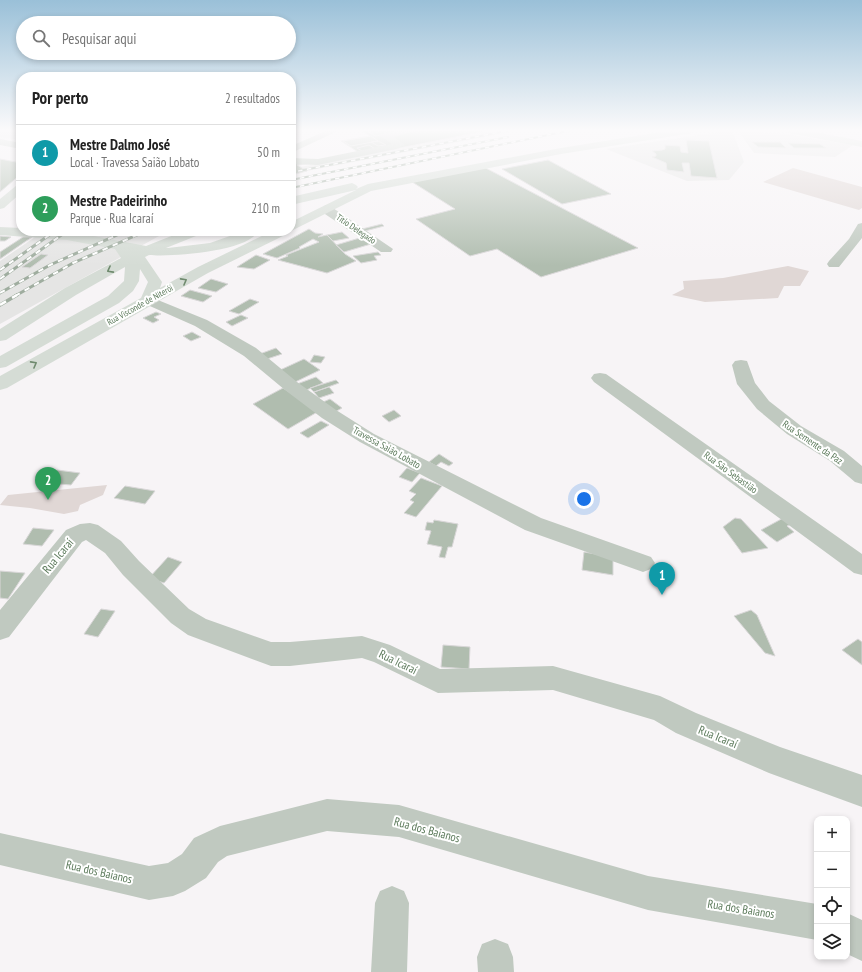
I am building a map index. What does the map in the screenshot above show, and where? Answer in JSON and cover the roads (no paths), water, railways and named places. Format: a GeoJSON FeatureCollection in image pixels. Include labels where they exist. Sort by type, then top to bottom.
{"type":"FeatureCollection","features":[{"type":"Feature","properties":{"kind":"main road"},"geometry":{"type":"LineString","coordinates":[[296,200],[401,175]]}},
{"type":"Feature","properties":{"kind":"main road"},"geometry":{"type":"LineString","coordinates":[[296,212],[338,196],[429,175]]}},
{"type":"Feature","properties":{"kind":"main road"},"geometry":{"type":"LineString","coordinates":[[296,224],[368,188]]}},
{"type":"Feature","properties":{"kind":"main road"},"geometry":{"type":"LineString","coordinates":[[0,205],[16,191]]}},
{"type":"Feature","properties":{"kind":"main road"},"geometry":{"type":"LineString","coordinates":[[296,204],[332,191]]}},
{"type":"Feature","properties":{"kind":"main road"},"geometry":{"type":"LineString","coordinates":[[0,224],[16,224]]}},
{"type":"Feature","properties":{"kind":"main road"},"geometry":{"type":"LineString","coordinates":[[0,231],[16,232]]}},
{"type":"Feature","properties":{"kind":"main road"},"geometry":{"type":"LineString","coordinates":[[74,236],[164,249],[195,238]]}},
{"type":"Feature","properties":{"kind":"main road"},"geometry":{"type":"LineString","coordinates":[[0,336],[45,307],[150,249],[205,236]]}},
{"type":"Feature","properties":{"kind":"main road"},"geometry":{"type":"LineString","coordinates":[[121,244],[148,251],[173,252],[229,242],[243,236]]}},
{"type":"Feature","properties":{"kind":"main road","name":"Rua Visconde de Niterói"},"geometry":{"type":"LineString","coordinates":[[0,384],[148,300],[272,236]]}},
{"type":"Feature","properties":{"kind":"main road"},"geometry":{"type":"LineString","coordinates":[[121,244],[146,267],[155,282],[148,300]]}},
{"type":"Feature","properties":{"kind":"main road"},"geometry":{"type":"LineString","coordinates":[[0,363],[118,297],[132,282],[134,268],[132,260],[121,244]]}},
{"type":"Feature","properties":{"kind":"street","name":"Titio Delegado"},"geometry":{"type":"LineString","coordinates":[[326,209],[386,249]]}},
{"type":"Feature","properties":{"kind":"street"},"geometry":{"type":"LineString","coordinates":[[834,264],[858,242],[862,227]]}},
{"type":"Feature","properties":{"kind":"street","name":"Travessa Saião Lobato"},"geometry":{"type":"LineString","coordinates":[[148,300],[201,323],[250,352],[291,386],[329,414],[367,438],[533,524],[643,563]]}},
{"type":"Feature","properties":{"kind":"street","name":"Rua Semente da Paz"},"geometry":{"type":"LineString","coordinates":[[741,366],[746,384],[763,405],[794,430],[837,456],[862,477]]}},
{"type":"Feature","properties":{"kind":"street","name":"Rua São Sebastião"},"geometry":{"type":"LineString","coordinates":[[600,378],[862,566]]}},
{"type":"Feature","properties":{"kind":"street","name":"Rua Icaraí"},"geometry":{"type":"LineString","coordinates":[[0,629],[74,536],[80,532],[90,531],[113,547],[131,568],[180,616],[197,627],[271,654],[290,654],[362,647],[381,653],[438,681],[553,678],[660,709],[686,724],[862,791]]}},
{"type":"Feature","properties":{"kind":"street","name":"Rua dos Baianos"},"geometry":{"type":"LineString","coordinates":[[0,849],[149,883],[173,879],[194,866],[206,850],[220,842],[239,836],[271,830],[327,815],[399,821],[648,893],[814,921]]}},
{"type":"Feature","properties":{"kind":"street"},"geometry":{"type":"LineString","coordinates":[[390,972],[392,903]]}},
{"type":"Feature","properties":{"kind":"street"},"geometry":{"type":"LineString","coordinates":[[850,933],[862,943]]}},
{"type":"Feature","properties":{"kind":"railway"},"geometry":{"type":"LineString","coordinates":[[296,179],[314,175]]}},
{"type":"Feature","properties":{"kind":"railway"},"geometry":{"type":"LineString","coordinates":[[296,187],[352,175]]}},
{"type":"Feature","properties":{"kind":"railway"},"geometry":{"type":"LineString","coordinates":[[0,270],[48,236]]}},
{"type":"Feature","properties":{"kind":"railway"},"geometry":{"type":"LineString","coordinates":[[0,279],[60,236]]}},
{"type":"Feature","properties":{"kind":"railway"},"geometry":{"type":"LineString","coordinates":[[0,293],[50,265],[115,236]]}},
{"type":"Feature","properties":{"kind":"railway"},"geometry":{"type":"LineString","coordinates":[[15,296],[73,263],[135,236]]}},
{"type":"Feature","properties":{"kind":"railway"},"geometry":{"type":"LineString","coordinates":[[0,305],[17,295]]}},
{"type":"Feature","properties":{"kind":"place","name":"Mestre Padeirinho"},"geometry":{"type":"Point","coordinates":[48,500]}},
{"type":"Feature","properties":{"kind":"place","name":"Mestre Dalmo José"},"geometry":{"type":"Point","coordinates":[662,595]}}]}
